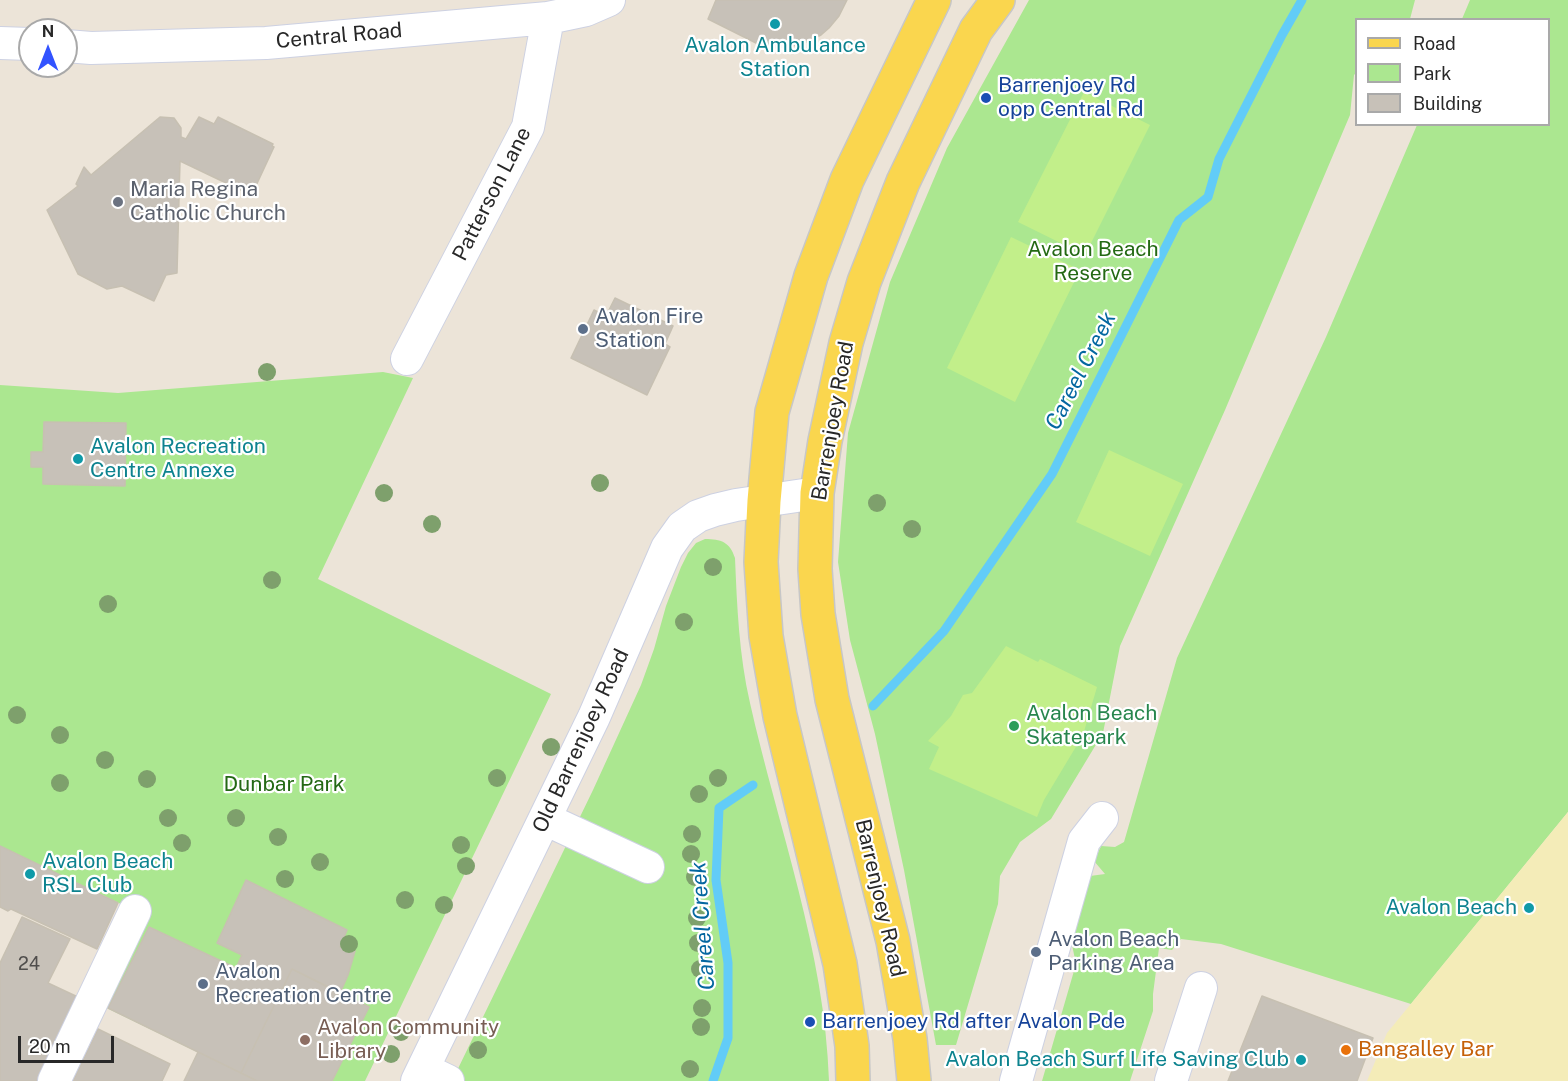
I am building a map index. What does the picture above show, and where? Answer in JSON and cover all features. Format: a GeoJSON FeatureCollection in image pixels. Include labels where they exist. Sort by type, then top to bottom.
{"type":"FeatureCollection","features":[{"type":"Feature","properties":{"kind":"main road"},"geometry":{"type":"LineString","coordinates":[[853,1081],[852,1046],[840,964],[780,716],[766,636],[761,562],[764,501],[772,412],[811,276],[847,180],[934,0]]}},
{"type":"Feature","properties":{"kind":"main road","name":"Barrenjoey Road"},"geometry":{"type":"LineString","coordinates":[[914,1081],[910,1039],[893,942],[832,699],[818,614],[815,569],[817,493],[825,441],[846,344],[864,282],[908,172],[976,30],[998,0]]}},
{"type":"Feature","properties":{"kind":"street","name":"Central Road"},"geometry":{"type":"LineString","coordinates":[[78,47],[266,43],[548,18],[586,10],[609,0]]}},
{"type":"Feature","properties":{"kind":"street","name":"Patterson Lane"},"geometry":{"type":"LineString","coordinates":[[407,359],[528,127],[548,18]]}},
{"type":"Feature","properties":{"kind":"street"},"geometry":{"type":"LineString","coordinates":[[0,43],[18,44]]}},
{"type":"Feature","properties":{"kind":"street","name":"Old Barrenjoey Road"},"geometry":{"type":"LineString","coordinates":[[429,1077],[545,819],[594,717],[667,548],[682,527],[698,516],[736,505],[817,493]]}},
{"type":"Feature","properties":{"kind":"street"},"geometry":{"type":"LineString","coordinates":[[1016,1081],[1084,841],[1102,818]]}},
{"type":"Feature","properties":{"kind":"street"},"geometry":{"type":"LineString","coordinates":[[545,819],[648,867]]}},
{"type":"Feature","properties":{"kind":"street"},"geometry":{"type":"LineString","coordinates":[[54,1081],[135,911]]}},
{"type":"Feature","properties":{"kind":"street"},"geometry":{"type":"LineString","coordinates":[[1172,1081],[1201,988]]}},
{"type":"Feature","properties":{"kind":"green space","name":"Avalon Beach Reserve"},"geometry":{"type":"Polygon","coordinates":[[[1029,0],[1415,0],[1410,18],[1355,18],[1355,74],[1350,115],[1225,410],[1120,646],[1103,733],[1051,819],[1020,842],[1000,876],[998,904],[956,1045],[936,1045],[904,870],[875,734],[850,640],[838,562],[848,433],[890,282],[947,148],[1029,0]]]}},
{"type":"Feature","properties":{"kind":"green space"},"geometry":{"type":"Polygon","coordinates":[[[1470,0],[1568,0],[1568,812],[1411,1004],[1221,944],[1181,939],[1172,950],[1159,948],[1153,1011],[1130,1081],[1042,1081],[1076,964],[1071,940],[1090,876],[1105,874],[1094,861],[1101,846],[1115,847],[1124,842],[1177,658],[1326,337],[1417,126],[1550,126],[1550,18],[1462,18],[1470,0]]]}},
{"type":"Feature","properties":{"kind":"green space"},"geometry":{"type":"Polygon","coordinates":[[[1084,92],[1150,125],[1085,255],[1018,222],[1084,92]]]}},
{"type":"Feature","properties":{"kind":"green space"},"geometry":{"type":"Polygon","coordinates":[[[1011,237],[1080,270],[1015,402],[947,368],[1011,237]]]}},
{"type":"Feature","properties":{"kind":"green space","name":"Dunbar Park"},"geometry":{"type":"Polygon","coordinates":[[[383,372],[413,378],[318,579],[551,694],[365,1081],[257,1081],[82,996],[125,906],[0,846],[0,385],[118,393],[383,372]]]}},
{"type":"Feature","properties":{"kind":"green space"},"geometry":{"type":"Polygon","coordinates":[[[1109,450],[1183,484],[1150,556],[1076,522],[1109,450]]]}},
{"type":"Feature","properties":{"kind":"green space"},"geometry":{"type":"Polygon","coordinates":[[[705,539],[724,542],[735,558],[739,630],[746,685],[810,937],[826,1033],[829,1081],[452,1081],[593,790],[641,685],[681,567],[696,543],[705,539]]]}},
{"type":"Feature","properties":{"kind":"green space","name":"Avalon Beach Skatepark"},"geometry":{"type":"Polygon","coordinates":[[[1006,646],[1038,662],[1040,659],[1097,687],[1083,735],[1044,800],[1037,817],[929,769],[939,747],[928,741],[951,716],[963,695],[972,693],[1006,646]]]}},
{"type":"Feature","properties":{"kind":"sand","name":"Avalon Beach"},"geometry":{"type":"Polygon","coordinates":[[[1568,812],[1568,1081],[1367,1081],[1387,1033],[1568,812]]]}},
{"type":"Feature","properties":{"kind":"building","name":"Avalon Ambulance Station"},"geometry":{"type":"Polygon","coordinates":[[[716,0],[847,0],[839,16],[821,35],[800,45],[775,48],[760,45],[708,19],[716,0]]]}},
{"type":"Feature","properties":{"kind":"building","name":"Maria Regina Catholic Church"},"geometry":{"type":"Polygon","coordinates":[[[160,117],[174,118],[181,128],[181,137],[186,139],[199,117],[214,124],[218,117],[273,144],[274,147],[254,190],[251,189],[249,194],[180,161],[177,273],[166,275],[154,301],[122,286],[107,289],[78,274],[47,210],[78,186],[76,184],[84,167],[91,175],[160,117]]]}},
{"type":"Feature","properties":{"kind":"building"},"geometry":{"type":"Polygon","coordinates":[[[615,298],[673,326],[665,344],[670,347],[647,395],[571,358],[594,310],[606,316],[615,298]]]}},
{"type":"Feature","properties":{"kind":"building","name":"Avalon Recreation Centre Annexe"},"geometry":{"type":"Polygon","coordinates":[[[44,422],[126,423],[125,486],[43,484],[43,467],[31,467],[31,452],[43,452],[44,422]]]}},
{"type":"Feature","properties":{"kind":"building","name":"Avalon Beach RSL Club"},"geometry":{"type":"Polygon","coordinates":[[[0,846],[118,903],[97,949],[11,909],[8,911],[0,907],[0,846]]]}},
{"type":"Feature","properties":{"kind":"building","name":"Avalon Recreation Centre"},"geometry":{"type":"Polygon","coordinates":[[[246,880],[347,930],[340,947],[355,951],[340,993],[292,969],[241,1073],[108,1008],[149,927],[236,968],[242,955],[217,943],[246,880]]]}},
{"type":"Feature","properties":{"kind":"building"},"geometry":{"type":"Polygon","coordinates":[[[22,917],[70,939],[48,983],[80,998],[40,1081],[0,1081],[0,963],[22,917]]]}},
{"type":"Feature","properties":{"kind":"building","name":"Avalon Community Library"},"geometry":{"type":"Polygon","coordinates":[[[292,969],[369,1007],[332,1081],[257,1081],[241,1073],[292,969]]]}},
{"type":"Feature","properties":{"kind":"building","name":"Avalon Beach Surf Life Saving Club"},"geometry":{"type":"Polygon","coordinates":[[[1262,996],[1373,1038],[1357,1081],[1228,1081],[1262,996]]]}},
{"type":"Feature","properties":{"kind":"building"},"geometry":{"type":"Polygon","coordinates":[[[98,1029],[170,1064],[162,1081],[73,1081],[98,1029]]]}},
{"type":"Feature","properties":{"kind":"building"},"geometry":{"type":"Polygon","coordinates":[[[198,1052],[241,1073],[257,1081],[184,1081],[198,1052]]]}},
{"type":"Feature","properties":{"kind":"waterway","name":"Careel Creek"},"geometry":{"type":"LineString","coordinates":[[873,706],[944,631],[1052,474],[1179,220],[1208,197],[1219,159],[1302,0]]}},
{"type":"Feature","properties":{"kind":"waterway","name":"Careel Creek"},"geometry":{"type":"LineString","coordinates":[[713,1081],[728,1038],[728,963],[716,880],[719,808],[753,785]]}},
{"type":"Feature","properties":{"kind":"place","name":"Avalon Ambulance Station"},"geometry":{"type":"Point","coordinates":[775,24]}},
{"type":"Feature","properties":{"kind":"place","name":"Barrenjoey Rd opp Central Rd"},"geometry":{"type":"Point","coordinates":[986,98]}},
{"type":"Feature","properties":{"kind":"place","name":"Maria Regina Catholic Church"},"geometry":{"type":"Point","coordinates":[118,202]}},
{"type":"Feature","properties":{"kind":"place","name":"Avalon Fire Station"},"geometry":{"type":"Point","coordinates":[583,329]}},
{"type":"Feature","properties":{"kind":"place","name":"Avalon Recreation Centre Annexe"},"geometry":{"type":"Point","coordinates":[78,459]}},
{"type":"Feature","properties":{"kind":"place","name":"Avalon Beach Skatepark"},"geometry":{"type":"Point","coordinates":[1014,726]}},
{"type":"Feature","properties":{"kind":"place","name":"Avalon Beach RSL Club"},"geometry":{"type":"Point","coordinates":[30,874]}},
{"type":"Feature","properties":{"kind":"place","name":"Avalon Beach"},"geometry":{"type":"Point","coordinates":[1529,908]}},
{"type":"Feature","properties":{"kind":"place","name":"Avalon Beach Parking Area"},"geometry":{"type":"Point","coordinates":[1036,952]}},
{"type":"Feature","properties":{"kind":"place","name":"Avalon Recreation Centre"},"geometry":{"type":"Point","coordinates":[203,984]}},
{"type":"Feature","properties":{"kind":"place","name":"Barrenjoey Rd after Avalon Pde"},"geometry":{"type":"Point","coordinates":[810,1022]}},
{"type":"Feature","properties":{"kind":"place","name":"Avalon Community Library"},"geometry":{"type":"Point","coordinates":[305,1040]}},
{"type":"Feature","properties":{"kind":"place","name":"Bangalley Bar"},"geometry":{"type":"Point","coordinates":[1346,1050]}},
{"type":"Feature","properties":{"kind":"place","name":"Avalon Beach Surf Life Saving Club"},"geometry":{"type":"Point","coordinates":[1301,1060]}}]}
